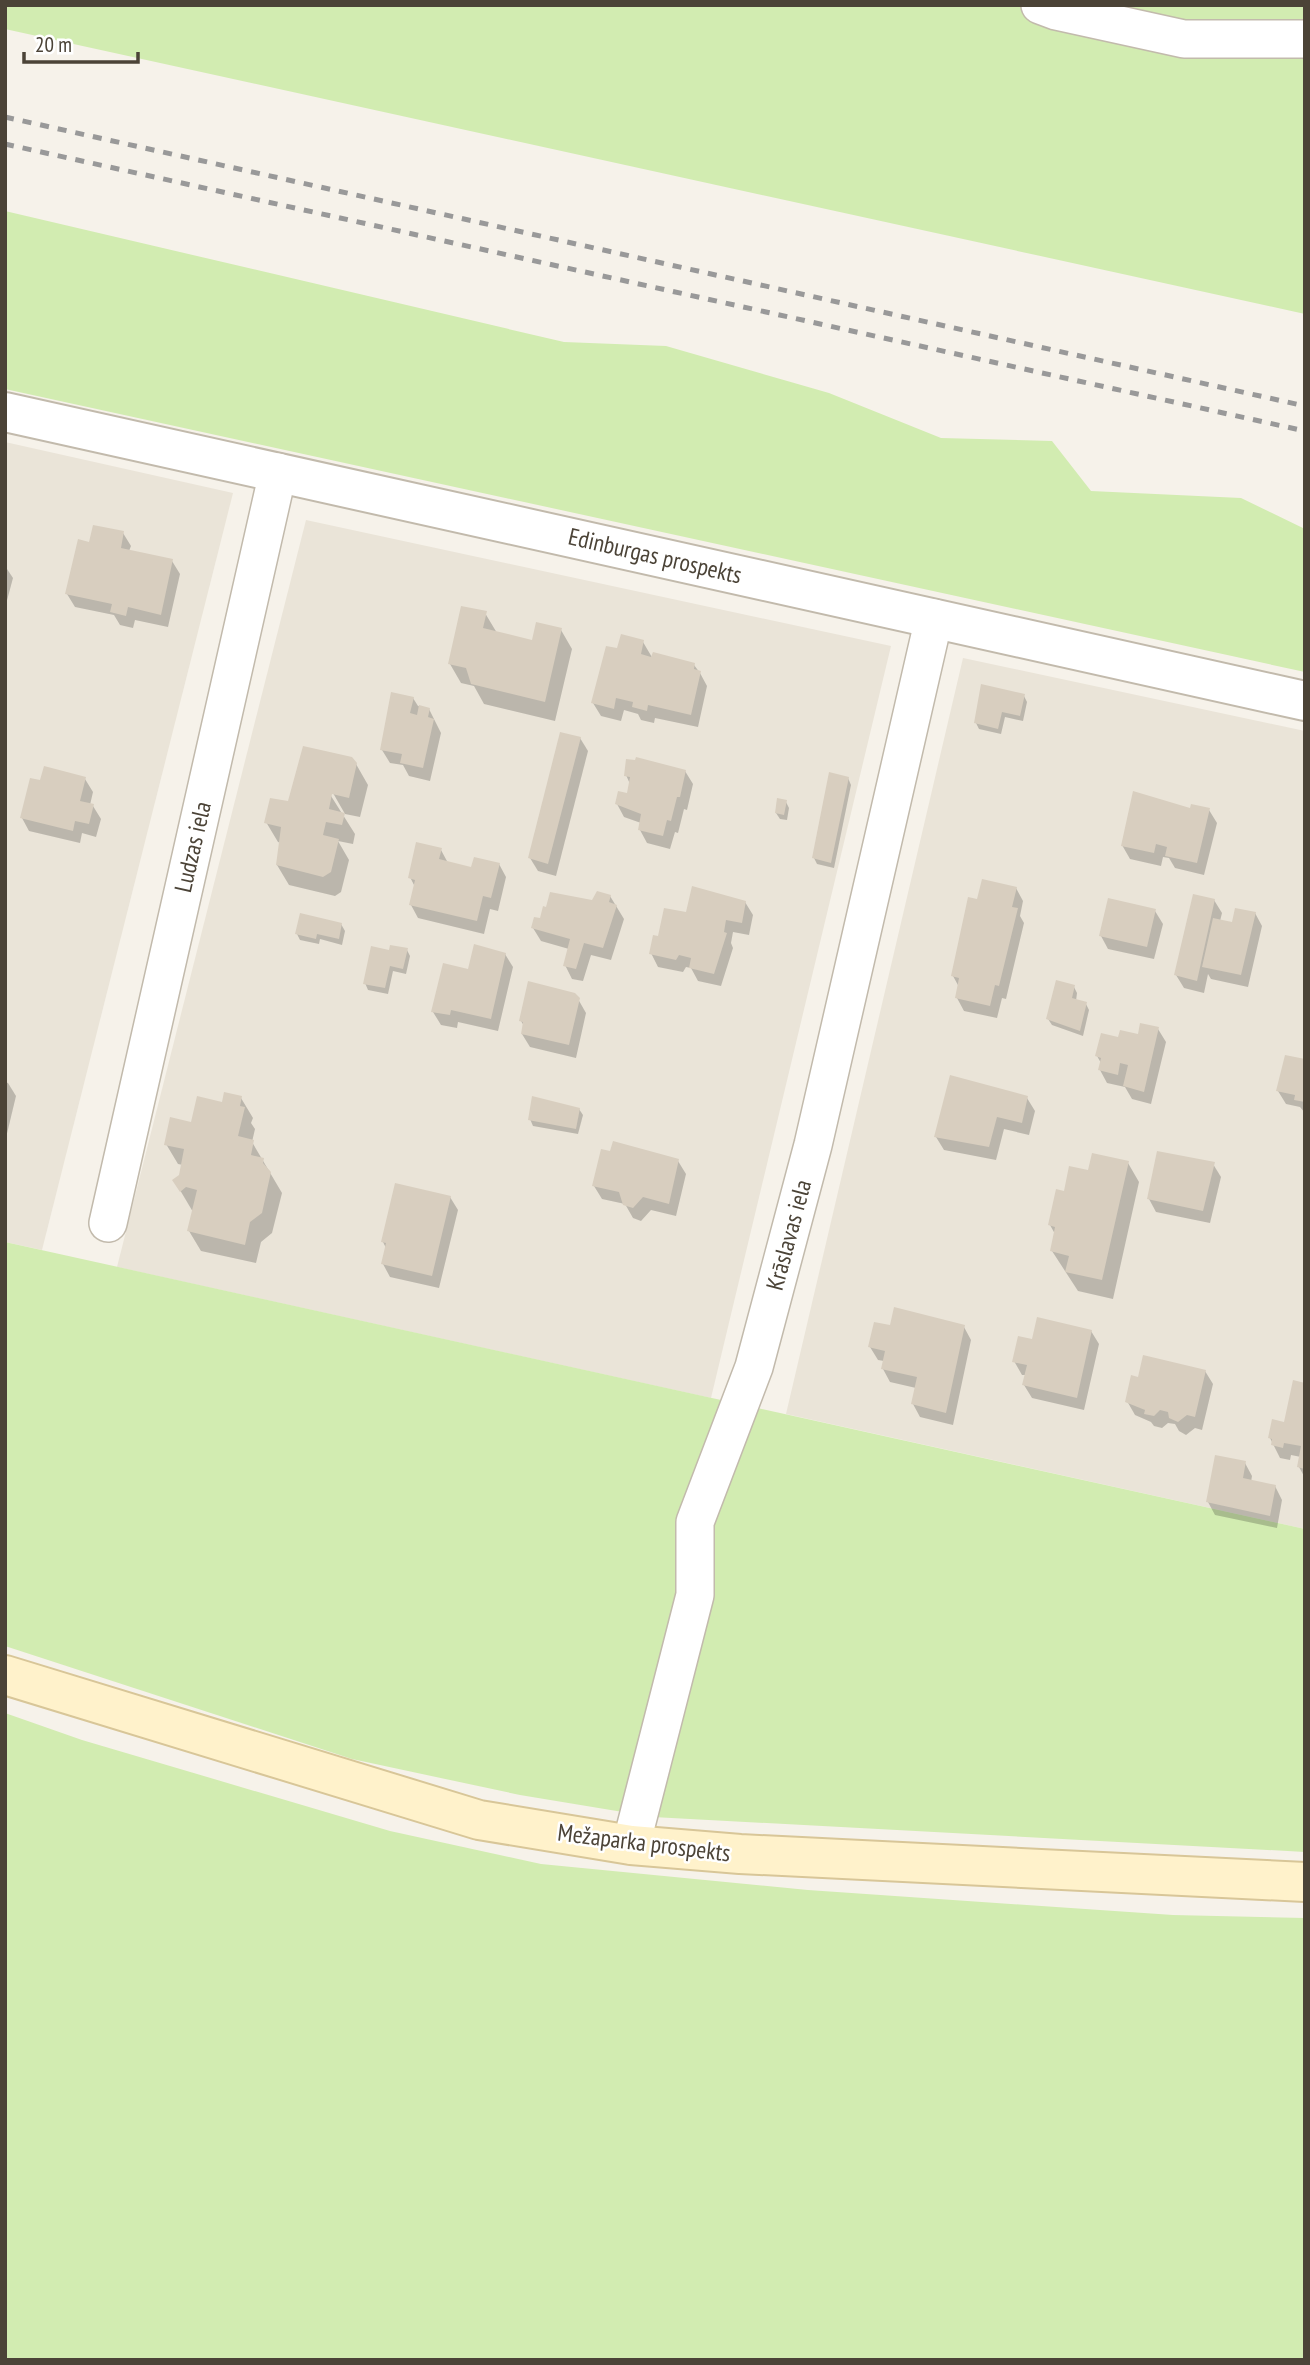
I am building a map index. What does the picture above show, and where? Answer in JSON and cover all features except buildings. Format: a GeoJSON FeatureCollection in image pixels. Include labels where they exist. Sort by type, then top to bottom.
{"type":"FeatureCollection","features":[{"type":"Feature","properties":{"kind":"main road","name":"Mežaparka prospekts"},"geometry":{"type":"LineString","coordinates":[[5,1675],[479,1820],[631,1845],[740,1854],[1305,1882]]}},
{"type":"Feature","properties":{"kind":"street"},"geometry":{"type":"LineString","coordinates":[[1040,5],[1056,11],[1184,39],[1305,39]]}},
{"type":"Feature","properties":{"kind":"street","name":"Edinburgas prospekts"},"geometry":{"type":"LineString","coordinates":[[5,412],[1305,701]]}},
{"type":"Feature","properties":{"kind":"street","name":"Ludzas iela"},"geometry":{"type":"LineString","coordinates":[[108,1223],[278,471]]}},
{"type":"Feature","properties":{"kind":"street","name":"Krāslavas iela"},"geometry":{"type":"LineString","coordinates":[[631,1845],[695,1595],[695,1522],[754,1367],[813,1145],[934,618]]}},
{"type":"Feature","properties":{"kind":"shaded area"},"geometry":{"type":"Polygon","coordinates":[[[5,442],[233,493],[42,1250],[5,1242],[5,442]]]}},
{"type":"Feature","properties":{"kind":"shaded area"},"geometry":{"type":"Polygon","coordinates":[[[306,520],[891,646],[711,1398],[117,1267],[306,520]]]}},
{"type":"Feature","properties":{"kind":"shaded area"},"geometry":{"type":"Polygon","coordinates":[[[963,658],[1305,731],[1305,1529],[786,1414],[963,658]]]}},
{"type":"Feature","properties":{"kind":"green space"},"geometry":{"type":"Polygon","coordinates":[[[5,5],[1305,5],[1305,314],[5,29],[5,5]]]}},
{"type":"Feature","properties":{"kind":"green space"},"geometry":{"type":"Polygon","coordinates":[[[5,211],[564,342],[666,346],[829,393],[941,438],[1052,441],[1091,491],[1241,498],[1305,529],[1305,672],[5,389],[5,211]]]}},
{"type":"Feature","properties":{"kind":"green space"},"geometry":{"type":"Polygon","coordinates":[[[5,1242],[1305,1529],[1305,1852],[653,1817],[520,1795],[352,1759],[5,1646],[5,1242]]]}},
{"type":"Feature","properties":{"kind":"green space"},"geometry":{"type":"Polygon","coordinates":[[[5,1713],[82,1740],[390,1831],[541,1864],[808,1890],[1173,1915],[1305,1918],[1305,2360],[5,2360],[5,1713]]]}},
{"type":"Feature","properties":{"kind":"railway"},"geometry":{"type":"LineString","coordinates":[[5,117],[1305,406]]}},
{"type":"Feature","properties":{"kind":"railway"},"geometry":{"type":"LineString","coordinates":[[5,144],[1305,431]]}}]}
